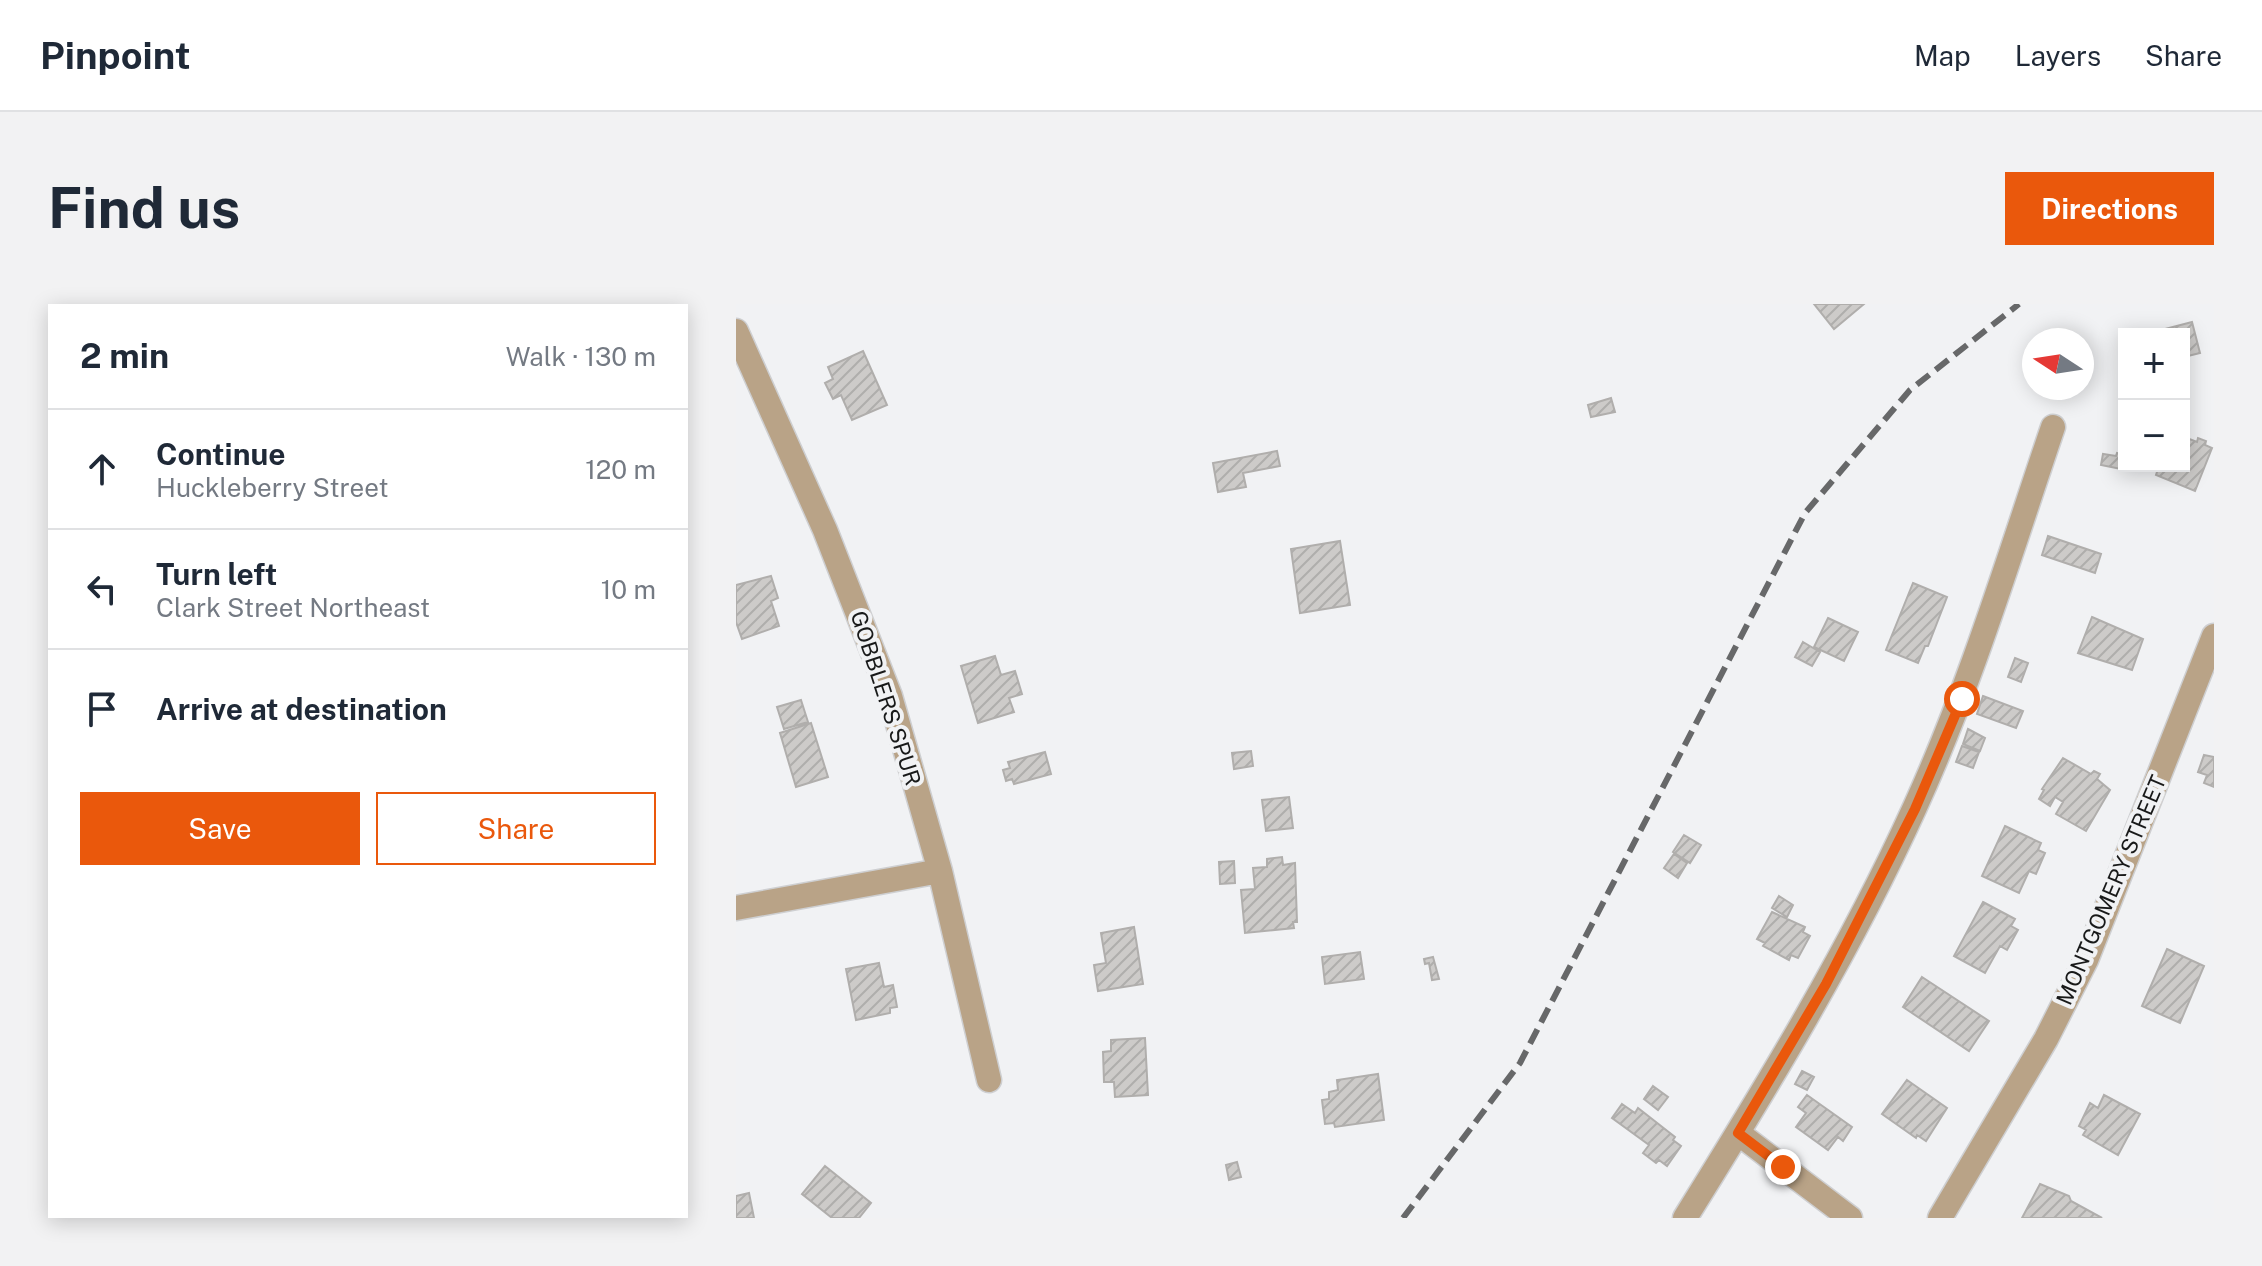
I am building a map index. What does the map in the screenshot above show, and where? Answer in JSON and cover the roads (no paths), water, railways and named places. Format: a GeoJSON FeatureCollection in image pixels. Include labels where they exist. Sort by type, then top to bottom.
{"type":"FeatureCollection","features":[{"type":"Feature","properties":{"kind":"street","name":"GOBBLERS SPUR"},"geometry":{"type":"LineString","coordinates":[[736,331],[825,530],[890,696],[940,871],[989,1080]]}},
{"type":"Feature","properties":{"kind":"street"},"geometry":{"type":"LineString","coordinates":[[1685,1218],[1826,984],[1915,809],[1962,699],[2053,427]]}},
{"type":"Feature","properties":{"kind":"street","name":"MONTGOMERY STREET"},"geometry":{"type":"LineString","coordinates":[[1940,1218],[2046,1039],[2086,960],[2214,636]]}},
{"type":"Feature","properties":{"kind":"street"},"geometry":{"type":"LineString","coordinates":[[736,908],[940,871]]}},
{"type":"Feature","properties":{"kind":"street"},"geometry":{"type":"LineString","coordinates":[[1738,1133],[1850,1218]]}},
{"type":"Feature","properties":{"kind":"railway"},"geometry":{"type":"LineString","coordinates":[[1403,1218],[1520,1063],[1805,513],[1910,390],[2019,304]]}}]}
